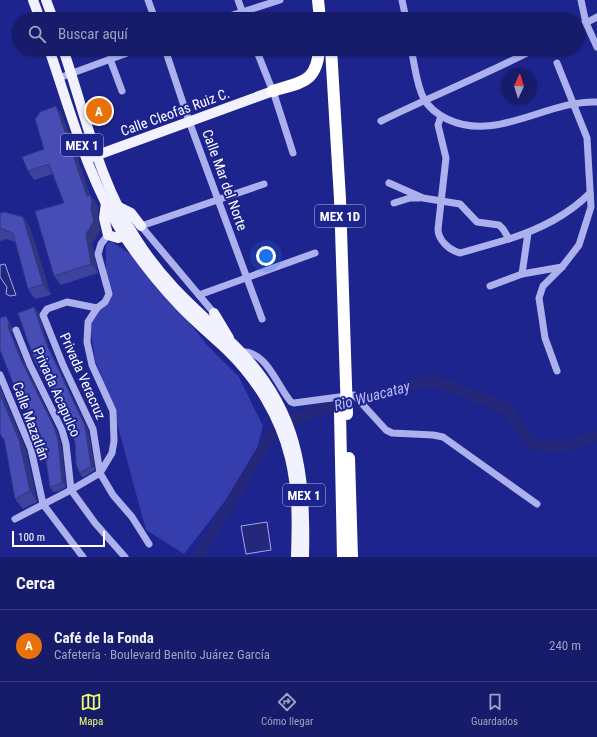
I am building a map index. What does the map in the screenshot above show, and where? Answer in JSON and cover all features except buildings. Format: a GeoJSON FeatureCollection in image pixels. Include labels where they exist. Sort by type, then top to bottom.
{"type":"FeatureCollection","features":[{"type":"Feature","properties":{"kind":"highway"},"geometry":{"type":"LineString","coordinates":[[318,0],[319,12]]}},
{"type":"Feature","properties":{"kind":"highway"},"geometry":{"type":"LineString","coordinates":[[326,0],[327,12]]}},
{"type":"Feature","properties":{"kind":"highway"},"geometry":{"type":"LineString","coordinates":[[273,91],[298,83],[312,76],[318,64],[319,56]]}},
{"type":"Feature","properties":{"kind":"highway","name":"MEX 1D"},"geometry":{"type":"LineString","coordinates":[[323,56],[352,557]]}},
{"type":"Feature","properties":{"kind":"highway","name":"MEX 1D"},"geometry":{"type":"LineString","coordinates":[[331,56],[340,199],[342,384]]}},
{"type":"Feature","properties":{"kind":"highway","name":"MEX 1D"},"geometry":{"type":"LineString","coordinates":[[343,557],[344,413]]}},
{"type":"Feature","properties":{"kind":"main road"},"geometry":{"type":"LineString","coordinates":[[33,0],[37,12]]}},
{"type":"Feature","properties":{"kind":"main road"},"geometry":{"type":"LineString","coordinates":[[46,0],[50,12]]}},
{"type":"Feature","properties":{"kind":"main road","name":"MEX 1"},"geometry":{"type":"LineString","coordinates":[[52,56],[86,160],[106,203],[163,287],[192,318],[235,359],[270,399]]}},
{"type":"Feature","properties":{"kind":"main road","name":"MEX 1"},"geometry":{"type":"LineString","coordinates":[[66,56],[97,156],[119,207],[128,235],[180,295],[237,348],[256,370],[298,455],[303,486],[304,557]]}},
{"type":"Feature","properties":{"kind":"main road","name":"Calle Cleofas Ruiz C."},"geometry":{"type":"LineString","coordinates":[[86,160],[273,91]]}},
{"type":"Feature","properties":{"kind":"main road"},"geometry":{"type":"LineString","coordinates":[[106,203],[104,218],[108,235],[116,238],[128,235]]}},
{"type":"Feature","properties":{"kind":"main road"},"geometry":{"type":"LineString","coordinates":[[119,207],[131,213],[141,226]]}},
{"type":"Feature","properties":{"kind":"main road"},"geometry":{"type":"LineString","coordinates":[[214,313],[237,348]]}},
{"type":"Feature","properties":{"kind":"main road","name":"MEX 1"},"geometry":{"type":"LineString","coordinates":[[287,435],[296,493],[296,557]]}},
{"type":"Feature","properties":{"kind":"street"},"geometry":{"type":"LineString","coordinates":[[148,0],[152,12]]}},
{"type":"Feature","properties":{"kind":"street"},"geometry":{"type":"LineString","coordinates":[[238,0],[242,11],[280,0]]}},
{"type":"Feature","properties":{"kind":"street"},"geometry":{"type":"LineString","coordinates":[[402,0],[405,12]]}},
{"type":"Feature","properties":{"kind":"street"},"geometry":{"type":"LineString","coordinates":[[581,0],[584,12]]}},
{"type":"Feature","properties":{"kind":"street"},"geometry":{"type":"LineString","coordinates":[[586,23],[597,17]]}},
{"type":"Feature","properties":{"kind":"street"},"geometry":{"type":"LineString","coordinates":[[585,18],[597,47]]}},
{"type":"Feature","properties":{"kind":"street"},"geometry":{"type":"LineString","coordinates":[[59,78],[118,56]]}},
{"type":"Feature","properties":{"kind":"street","name":"Calle Mar del Norte"},"geometry":{"type":"LineString","coordinates":[[167,56],[189,121],[262,319]]}},
{"type":"Feature","properties":{"kind":"street"},"geometry":{"type":"LineString","coordinates":[[259,56],[273,91],[294,153]]}},
{"type":"Feature","properties":{"kind":"street"},"geometry":{"type":"LineString","coordinates":[[413,56],[418,82],[425,100],[431,109],[441,116],[460,124],[485,126],[505,123],[574,102],[597,102]]}},
{"type":"Feature","properties":{"kind":"street"},"geometry":{"type":"LineString","coordinates":[[381,121],[425,100],[482,76],[521,56]]}},
{"type":"Feature","properties":{"kind":"street"},"geometry":{"type":"LineString","coordinates":[[110,59],[122,91]]}},
{"type":"Feature","properties":{"kind":"street"},"geometry":{"type":"LineString","coordinates":[[557,63],[574,102],[587,138],[591,212],[579,245],[562,267],[543,286],[539,298],[545,338],[557,370]]}},
{"type":"Feature","properties":{"kind":"street"},"geometry":{"type":"LineString","coordinates":[[441,116],[438,125],[446,158],[438,233],[446,245],[456,252],[464,253],[528,233],[567,213],[590,193]]}},
{"type":"Feature","properties":{"kind":"street"},"geometry":{"type":"LineString","coordinates":[[388,183],[423,198]]}},
{"type":"Feature","properties":{"kind":"street"},"geometry":{"type":"LineString","coordinates":[[214,313],[141,226],[219,201],[264,184]]}},
{"type":"Feature","properties":{"kind":"street"},"geometry":{"type":"LineString","coordinates":[[394,203],[410,198],[423,198],[460,204],[477,222],[498,225],[503,228],[510,239]]}},
{"type":"Feature","properties":{"kind":"street"},"geometry":{"type":"LineString","coordinates":[[522,274],[528,233]]}},
{"type":"Feature","properties":{"kind":"street"},"geometry":{"type":"LineString","coordinates":[[15,518],[71,490],[100,473],[112,453],[114,441],[114,416],[109,401],[92,366],[86,342],[87,324],[97,308],[105,302],[109,292],[98,254],[100,244],[108,235]]}},
{"type":"Feature","properties":{"kind":"street"},"geometry":{"type":"LineString","coordinates":[[198,295],[247,279],[315,253]]}},
{"type":"Feature","properties":{"kind":"street"},"geometry":{"type":"LineString","coordinates":[[490,286],[522,274],[562,267]]}},
{"type":"Feature","properties":{"kind":"street","name":"Privada Veracruz"},"geometry":{"type":"LineString","coordinates":[[97,308],[67,302],[43,311],[43,315],[63,365],[93,429],[100,473],[112,495],[132,517],[149,544]]}},
{"type":"Feature","properties":{"kind":"street","name":"Privada Acapulco"},"geometry":{"type":"LineString","coordinates":[[16,330],[30,365],[62,430],[66,444],[71,490]]}},
{"type":"Feature","properties":{"kind":"street"},"geometry":{"type":"LineString","coordinates":[[237,348],[248,351],[268,367],[291,402],[294,403],[351,394],[386,430],[392,433],[444,437],[537,504]]}},
{"type":"Feature","properties":{"kind":"street","name":"Calle Mazatlán"},"geometry":{"type":"LineString","coordinates":[[0,375],[30,449],[43,504],[83,557]]}},
{"type":"Feature","properties":{"kind":"street"},"geometry":{"type":"LineString","coordinates":[[71,490],[96,523],[125,557]]}},
{"type":"Feature","properties":{"kind":"shaded area"},"geometry":{"type":"Polygon","coordinates":[[[111,241],[133,256],[153,277],[207,345],[239,377],[263,426],[253,465],[184,554],[146,530],[111,401],[95,360],[90,325],[94,309],[106,303],[106,245],[111,241]]]}},
{"type":"Feature","properties":{"kind":"shaded area"},"geometry":{"type":"Polygon","coordinates":[[[5,264],[16,295],[10,296],[6,294],[7,287],[0,277],[0,265],[5,264]]]}},
{"type":"Feature","properties":{"kind":"shaded area"},"geometry":{"type":"Polygon","coordinates":[[[267,522],[271,550],[246,554],[241,526],[267,522]]]}},
{"type":"Feature","properties":{"kind":"waterway","name":"Rio Wuacatay"},"geometry":{"type":"LineString","coordinates":[[198,557],[271,435],[295,419],[353,398],[374,395],[433,380],[505,408],[534,444],[564,447],[597,436]]}},
{"type":"Feature","properties":{"kind":"place","name":"Café de la Fonda"},"geometry":{"type":"Point","coordinates":[99,111]}}]}
